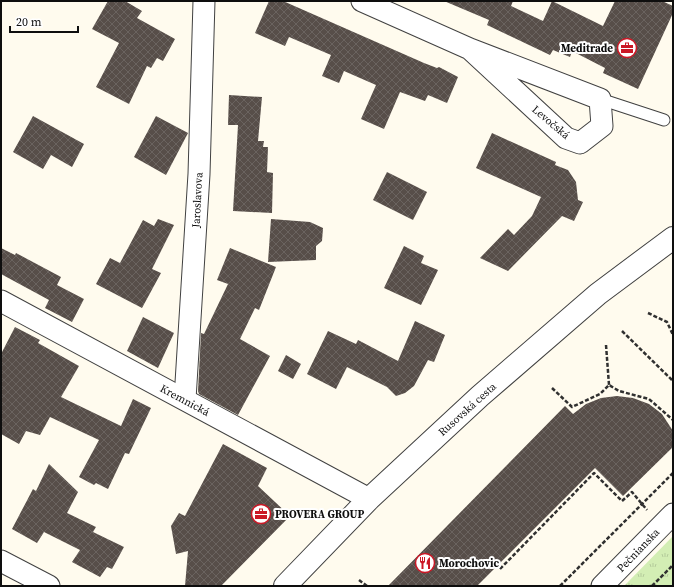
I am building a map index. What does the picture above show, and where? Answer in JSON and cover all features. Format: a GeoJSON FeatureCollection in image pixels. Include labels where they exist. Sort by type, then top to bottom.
{"type":"FeatureCollection","features":[{"type":"Feature","properties":{"kind":"street","name":"Jaroslavova"},"geometry":{"type":"LineString","coordinates":[[185,400],[199,174],[204,1]]}},
{"type":"Feature","properties":{"kind":"street","name":"Levočská"},"geometry":{"type":"LineString","coordinates":[[362,1],[470,48],[600,99],[602,126],[580,144],[566,138],[470,48]]}},
{"type":"Feature","properties":{"kind":"street","name":"Rusovská cesta"},"geometry":{"type":"LineString","coordinates":[[285,586],[368,499],[549,335],[598,294],[669,242]]}},
{"type":"Feature","properties":{"kind":"street","name":"Kremnická"},"geometry":{"type":"LineString","coordinates":[[1,301],[368,499]]}},
{"type":"Feature","properties":{"kind":"street","name":"Pečnianska"},"geometry":{"type":"LineString","coordinates":[[602,586],[673,514]]}},
{"type":"Feature","properties":{"kind":"street"},"geometry":{"type":"LineString","coordinates":[[1,561],[49,586]]}},
{"type":"Feature","properties":{"kind":"lane"},"geometry":{"type":"LineString","coordinates":[[600,99],[664,120]]}},
{"type":"Feature","properties":{"kind":"path"},"geometry":{"type":"LineString","coordinates":[[648,313],[667,322],[673,335]]}},
{"type":"Feature","properties":{"kind":"path"},"geometry":{"type":"LineString","coordinates":[[622,331],[673,381]]}},
{"type":"Feature","properties":{"kind":"path"},"geometry":{"type":"LineString","coordinates":[[552,388],[572,407],[600,394],[609,385],[606,345]]}},
{"type":"Feature","properties":{"kind":"path"},"geometry":{"type":"LineString","coordinates":[[609,385],[619,391],[649,399],[673,420]]}},
{"type":"Feature","properties":{"kind":"path"},"geometry":{"type":"LineString","coordinates":[[500,569],[594,473],[622,501],[632,492],[641,504]]}},
{"type":"Feature","properties":{"kind":"path"},"geometry":{"type":"LineString","coordinates":[[560,586],[673,473]]}},
{"type":"Feature","properties":{"kind":"path"},"geometry":{"type":"LineString","coordinates":[[652,586],[673,565]]}},
{"type":"Feature","properties":{"kind":"path"},"geometry":{"type":"LineString","coordinates":[[359,580],[367,586]]}},
{"type":"Feature","properties":{"kind":"green space"},"geometry":{"type":"Polygon","coordinates":[[[673,536],[673,586],[624,586],[673,536]]]}},
{"type":"Feature","properties":{"kind":"building"},"geometry":{"type":"Polygon","coordinates":[[[108,1],[125,1],[142,11],[137,18],[175,39],[163,61],[157,58],[151,68],[147,66],[129,104],[96,87],[119,43],[92,29],[108,1]]]}},
{"type":"Feature","properties":{"kind":"building"},"geometry":{"type":"Polygon","coordinates":[[[269,1],[283,1],[424,63],[437,68],[439,67],[458,77],[447,103],[428,95],[425,101],[400,92],[384,129],[361,119],[376,85],[344,71],[339,83],[322,76],[331,55],[289,37],[285,46],[255,33],[269,1]]]}},
{"type":"Feature","properties":{"kind":"building"},"geometry":{"type":"Polygon","coordinates":[[[444,1],[513,1],[511,6],[543,21],[552,1],[603,26],[615,1],[662,1],[673,6],[673,13],[638,89],[603,73],[605,68],[572,51],[570,57],[553,50],[550,55],[487,25],[489,20],[444,1]]]}},
{"type":"Feature","properties":{"kind":"building"},"geometry":{"type":"Polygon","coordinates":[[[229,95],[262,97],[258,141],[264,141],[263,147],[268,147],[267,172],[273,173],[272,213],[233,211],[238,125],[228,125],[229,95]]]}},
{"type":"Feature","properties":{"kind":"building"},"geometry":{"type":"Polygon","coordinates":[[[33,116],[84,144],[72,167],[51,155],[43,169],[13,152],[33,116]]]}},
{"type":"Feature","properties":{"kind":"building"},"geometry":{"type":"Polygon","coordinates":[[[156,116],[188,133],[166,175],[134,157],[156,116]]]}},
{"type":"Feature","properties":{"kind":"building"},"geometry":{"type":"Polygon","coordinates":[[[492,133],[556,162],[555,165],[568,170],[576,182],[578,200],[583,202],[574,221],[562,216],[508,271],[480,258],[508,229],[514,235],[532,216],[541,197],[476,168],[492,133]]]}},
{"type":"Feature","properties":{"kind":"building"},"geometry":{"type":"Polygon","coordinates":[[[387,172],[427,192],[413,220],[373,200],[387,172]]]}},
{"type":"Feature","properties":{"kind":"building"},"geometry":{"type":"Polygon","coordinates":[[[158,219],[174,225],[152,269],[161,273],[142,308],[96,284],[110,258],[120,263],[143,220],[154,226],[158,219]]]}},
{"type":"Feature","properties":{"kind":"building"},"geometry":{"type":"Polygon","coordinates":[[[271,219],[310,222],[323,228],[322,241],[316,246],[316,260],[268,262],[271,219]]]}},
{"type":"Feature","properties":{"kind":"building"},"geometry":{"type":"Polygon","coordinates":[[[404,246],[424,256],[421,263],[438,270],[421,305],[384,288],[404,246]]]}},
{"type":"Feature","properties":{"kind":"building"},"geometry":{"type":"Polygon","coordinates":[[[1,248],[15,255],[16,253],[61,277],[57,285],[84,299],[72,322],[45,308],[49,300],[1,274],[1,248]]]}},
{"type":"Feature","properties":{"kind":"building"},"geometry":{"type":"Polygon","coordinates":[[[230,248],[276,267],[259,310],[255,308],[240,339],[270,356],[238,415],[199,394],[198,391],[201,333],[204,334],[228,284],[217,280],[230,248]]]}},
{"type":"Feature","properties":{"kind":"building"},"geometry":{"type":"Polygon","coordinates":[[[143,317],[174,333],[158,368],[127,351],[143,317]]]}},
{"type":"Feature","properties":{"kind":"building"},"geometry":{"type":"Polygon","coordinates":[[[415,321],[445,335],[434,362],[428,360],[414,386],[405,393],[396,396],[387,387],[347,367],[336,389],[307,374],[328,331],[356,344],[358,340],[398,361],[415,321]]]}},
{"type":"Feature","properties":{"kind":"building"},"geometry":{"type":"Polygon","coordinates":[[[15,327],[40,340],[38,343],[79,366],[61,397],[121,426],[133,399],[151,408],[129,454],[125,453],[108,489],[96,483],[94,485],[79,477],[99,440],[50,417],[40,435],[26,431],[19,444],[1,434],[1,354],[15,327]]]}},
{"type":"Feature","properties":{"kind":"building"},"geometry":{"type":"Polygon","coordinates":[[[286,355],[301,364],[293,379],[278,371],[286,355]]]}},
{"type":"Feature","properties":{"kind":"building"},"geometry":{"type":"Polygon","coordinates":[[[617,396],[633,398],[649,404],[662,414],[673,431],[673,447],[623,496],[595,468],[477,586],[388,586],[565,406],[573,414],[586,404],[601,398],[617,396]]]}},
{"type":"Feature","properties":{"kind":"building"},"geometry":{"type":"Polygon","coordinates":[[[223,444],[267,468],[258,486],[290,516],[221,586],[185,586],[188,551],[176,554],[171,526],[179,513],[185,516],[223,444]]]}},
{"type":"Feature","properties":{"kind":"building"},"geometry":{"type":"Polygon","coordinates":[[[49,464],[78,492],[67,513],[96,527],[93,532],[124,547],[112,569],[107,567],[100,577],[72,562],[80,550],[44,532],[37,543],[12,529],[33,489],[36,491],[49,464]]]}},
{"type":"Feature","properties":{"kind":"place","name":"Meditrade"},"geometry":{"type":"Point","coordinates":[627,48]}},
{"type":"Feature","properties":{"kind":"place","name":"PROVERA GROUP"},"geometry":{"type":"Point","coordinates":[261,514]}},
{"type":"Feature","properties":{"kind":"place","name":"Morochovic"},"geometry":{"type":"Point","coordinates":[425,563]}}]}
